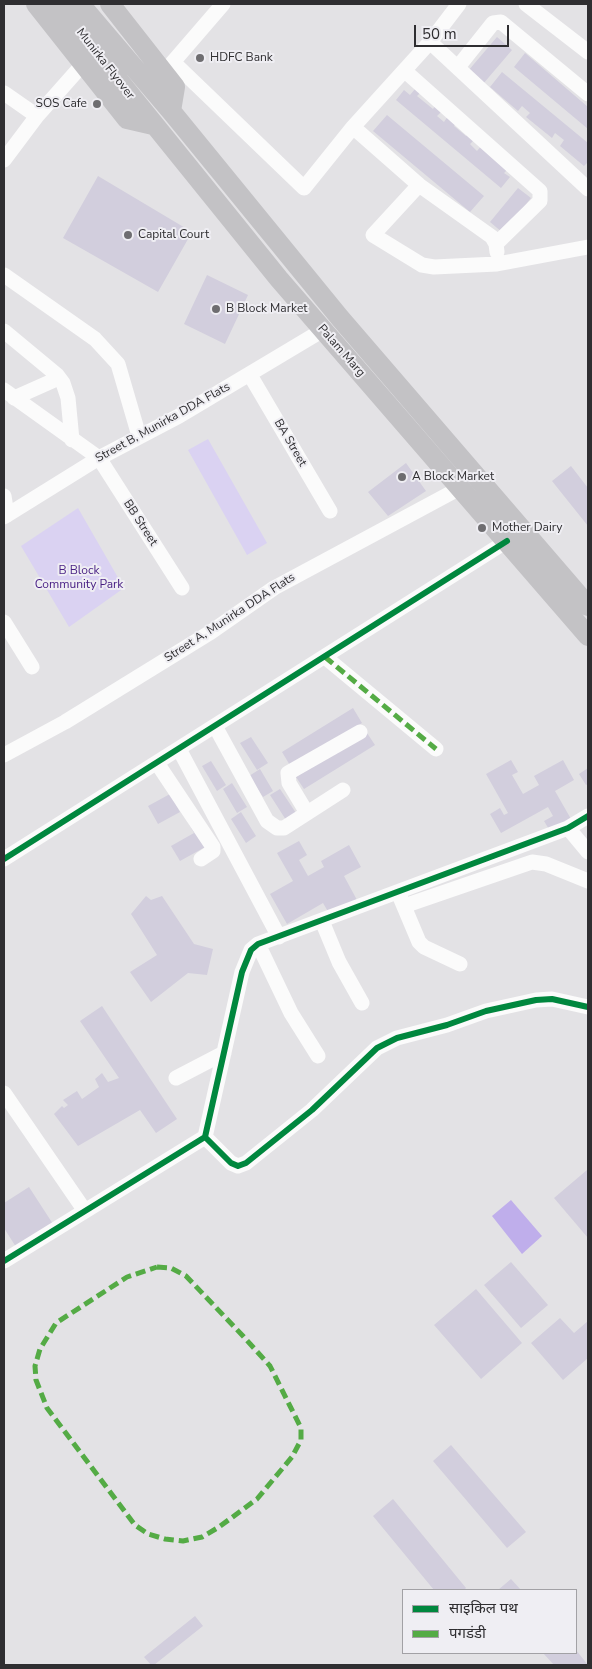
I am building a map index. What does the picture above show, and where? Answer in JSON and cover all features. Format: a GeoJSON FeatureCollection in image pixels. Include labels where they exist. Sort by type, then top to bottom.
{"type":"FeatureCollection","features":[{"type":"Feature","properties":{"kind":"main road"},"geometry":{"type":"LineString","coordinates":[[36,4],[127,119],[153,125]]}},
{"type":"Feature","properties":{"kind":"main road","name":"Munirka Flyover"},"geometry":{"type":"LineString","coordinates":[[57,4],[171,110]]}},
{"type":"Feature","properties":{"kind":"main road","name":"Munirka Flyover"},"geometry":{"type":"LineString","coordinates":[[80,4],[153,125]]}},
{"type":"Feature","properties":{"kind":"main road"},"geometry":{"type":"LineString","coordinates":[[110,4],[168,67],[175,87],[171,110]]}},
{"type":"Feature","properties":{"kind":"main road","name":"Palam Marg"},"geometry":{"type":"LineString","coordinates":[[171,110],[340,318],[588,606]]}},
{"type":"Feature","properties":{"kind":"main road","name":"Palam Marg"},"geometry":{"type":"LineString","coordinates":[[153,125],[279,280],[588,636]]}},
{"type":"Feature","properties":{"kind":"street"},"geometry":{"type":"LineString","coordinates":[[223,4],[168,67],[304,188],[353,127],[430,42],[459,4]]}},
{"type":"Feature","properties":{"kind":"street"},"geometry":{"type":"LineString","coordinates":[[526,4],[588,52]]}},
{"type":"Feature","properties":{"kind":"street"},"geometry":{"type":"LineString","coordinates":[[458,67],[493,23],[501,22],[588,94]]}},
{"type":"Feature","properties":{"kind":"street"},"geometry":{"type":"LineString","coordinates":[[430,42],[588,188]]}},
{"type":"Feature","properties":{"kind":"street"},"geometry":{"type":"LineString","coordinates":[[4,160],[37,116],[84,63]]}},
{"type":"Feature","properties":{"kind":"street"},"geometry":{"type":"LineString","coordinates":[[405,71],[540,191],[540,201],[496,244]]}},
{"type":"Feature","properties":{"kind":"street"},"geometry":{"type":"LineString","coordinates":[[4,93],[37,116]]}},
{"type":"Feature","properties":{"kind":"street"},"geometry":{"type":"LineString","coordinates":[[353,127],[419,185],[492,237],[496,244],[497,264]]}},
{"type":"Feature","properties":{"kind":"street"},"geometry":{"type":"LineString","coordinates":[[419,185],[373,235],[428,267],[497,264],[588,247]]}},
{"type":"Feature","properties":{"kind":"street"},"geometry":{"type":"LineString","coordinates":[[4,275],[95,339],[118,364],[139,436]]}},
{"type":"Feature","properties":{"kind":"street","name":"Street B, Munirka DDA Flats"},"geometry":{"type":"LineString","coordinates":[[6,516],[99,458],[179,416],[324,330]]}},
{"type":"Feature","properties":{"kind":"street"},"geometry":{"type":"LineString","coordinates":[[4,331],[59,378],[68,398],[72,440]]}},
{"type":"Feature","properties":{"kind":"street","name":"BA Street"},"geometry":{"type":"LineString","coordinates":[[250,375],[330,511]]}},
{"type":"Feature","properties":{"kind":"street"},"geometry":{"type":"LineString","coordinates":[[9,394],[59,378]]}},
{"type":"Feature","properties":{"kind":"street"},"geometry":{"type":"LineString","coordinates":[[9,394],[99,458]]}},
{"type":"Feature","properties":{"kind":"street","name":"BB Street"},"geometry":{"type":"LineString","coordinates":[[99,458],[182,588]]}},
{"type":"Feature","properties":{"kind":"street","name":"Street A, Munirka DDA Flats"},"geometry":{"type":"LineString","coordinates":[[4,755],[65,722],[211,632],[274,588],[460,488]]}},
{"type":"Feature","properties":{"kind":"street"},"geometry":{"type":"LineString","coordinates":[[4,496],[6,516]]}},
{"type":"Feature","properties":{"kind":"street"},"geometry":{"type":"LineString","coordinates":[[4,859],[507,541]]}},
{"type":"Feature","properties":{"kind":"street"},"geometry":{"type":"LineString","coordinates":[[4,622],[32,667]]}},
{"type":"Feature","properties":{"kind":"street"},"geometry":{"type":"LineString","coordinates":[[325,657],[436,749]]}},
{"type":"Feature","properties":{"kind":"street"},"geometry":{"type":"LineString","coordinates":[[215,726],[271,825],[284,828],[343,790]]}},
{"type":"Feature","properties":{"kind":"street"},"geometry":{"type":"LineString","coordinates":[[308,813],[289,783],[288,773],[360,732]]}},
{"type":"Feature","properties":{"kind":"street"},"geometry":{"type":"LineString","coordinates":[[179,749],[279,937]]}},
{"type":"Feature","properties":{"kind":"street"},"geometry":{"type":"LineString","coordinates":[[157,763],[213,847],[213,851],[201,859]]}},
{"type":"Feature","properties":{"kind":"street"},"geometry":{"type":"LineString","coordinates":[[401,899],[568,828],[588,816]]}},
{"type":"Feature","properties":{"kind":"street"},"geometry":{"type":"LineString","coordinates":[[568,828],[588,852]]}},
{"type":"Feature","properties":{"kind":"street"},"geometry":{"type":"LineString","coordinates":[[4,1260],[205,1137],[247,958],[251,950],[258,944],[322,921],[532,862],[546,864],[588,881]]}},
{"type":"Feature","properties":{"kind":"street"},"geometry":{"type":"LineString","coordinates":[[401,899],[419,942],[424,947],[460,964]]}},
{"type":"Feature","properties":{"kind":"street"},"geometry":{"type":"LineString","coordinates":[[322,921],[339,962],[362,1004]]}},
{"type":"Feature","properties":{"kind":"street"},"geometry":{"type":"LineString","coordinates":[[258,944],[291,1013],[318,1056]]}},
{"type":"Feature","properties":{"kind":"street"},"geometry":{"type":"LineString","coordinates":[[205,1137],[230,1163],[238,1166],[246,1163],[312,1110],[377,1048],[397,1038],[486,1011],[536,1000],[552,999],[588,1006]]}},
{"type":"Feature","properties":{"kind":"street"},"geometry":{"type":"LineString","coordinates":[[176,1078],[224,1053]]}},
{"type":"Feature","properties":{"kind":"street"},"geometry":{"type":"LineString","coordinates":[[4,1093],[85,1211]]}},
{"type":"Feature","properties":{"kind":"green space"},"geometry":{"type":"Polygon","coordinates":[[[208,439],[267,543],[247,555],[188,450],[208,439]]]}},
{"type":"Feature","properties":{"kind":"green space","name":"B Block Community Park"},"geometry":{"type":"Polygon","coordinates":[[[78,508],[124,588],[69,627],[21,546],[78,508]]]}},
{"type":"Feature","properties":{"kind":"shaded area"},"geometry":{"type":"Polygon","coordinates":[[[511,1200],[542,1236],[522,1254],[492,1216],[511,1200]]]}},
{"type":"Feature","properties":{"kind":"building"},"geometry":{"type":"Polygon","coordinates":[[[497,37],[512,50],[483,84],[468,71],[497,37]]]}},
{"type":"Feature","properties":{"kind":"building"},"geometry":{"type":"Polygon","coordinates":[[[525,53],[588,107],[588,129],[514,67],[525,53]]]}},
{"type":"Feature","properties":{"kind":"building"},"geometry":{"type":"Polygon","coordinates":[[[502,72],[588,143],[588,162],[584,166],[560,146],[564,140],[555,133],[552,138],[526,117],[530,113],[522,106],[518,111],[490,87],[502,72]]]}},
{"type":"Feature","properties":{"kind":"building"},"geometry":{"type":"Polygon","coordinates":[[[415,89],[420,93],[417,96],[433,109],[435,106],[442,111],[437,116],[444,122],[448,116],[456,123],[454,126],[466,136],[468,133],[475,139],[470,144],[477,151],[482,145],[509,168],[504,173],[510,177],[501,188],[396,100],[404,90],[410,95],[415,89]]]}},
{"type":"Feature","properties":{"kind":"building"},"geometry":{"type":"Polygon","coordinates":[[[387,115],[484,196],[470,212],[373,131],[387,115]]]}},
{"type":"Feature","properties":{"kind":"building","name":"Capital Court"},"geometry":{"type":"Polygon","coordinates":[[[98,176],[192,232],[158,292],[63,238],[98,176]]]}},
{"type":"Feature","properties":{"kind":"building"},"geometry":{"type":"Polygon","coordinates":[[[518,188],[531,198],[503,233],[490,222],[518,188]]]}},
{"type":"Feature","properties":{"kind":"building","name":"B Block Market"},"geometry":{"type":"Polygon","coordinates":[[[207,275],[248,295],[225,344],[184,324],[207,275]]]}},
{"type":"Feature","properties":{"kind":"building","name":"A Block Market"},"geometry":{"type":"Polygon","coordinates":[[[406,463],[426,491],[388,516],[368,492],[406,463]]]}},
{"type":"Feature","properties":{"kind":"building"},"geometry":{"type":"Polygon","coordinates":[[[571,466],[588,488],[588,526],[552,481],[571,466]]]}},
{"type":"Feature","properties":{"kind":"building"},"geometry":{"type":"Polygon","coordinates":[[[353,708],[362,723],[291,767],[282,752],[353,708]]]}},
{"type":"Feature","properties":{"kind":"building"},"geometry":{"type":"Polygon","coordinates":[[[367,733],[375,745],[304,789],[296,777],[367,733]]]}},
{"type":"Feature","properties":{"kind":"building"},"geometry":{"type":"Polygon","coordinates":[[[251,737],[268,763],[257,770],[240,743],[251,737]]]}},
{"type":"Feature","properties":{"kind":"building"},"geometry":{"type":"Polygon","coordinates":[[[511,760],[518,772],[512,775],[523,794],[539,785],[534,776],[563,760],[574,780],[555,791],[571,819],[550,831],[544,821],[553,816],[548,807],[501,833],[490,814],[500,808],[504,815],[508,813],[486,774],[511,760]]]}},
{"type":"Feature","properties":{"kind":"building"},"geometry":{"type":"Polygon","coordinates":[[[211,761],[226,785],[217,791],[202,766],[211,761]]]}},
{"type":"Feature","properties":{"kind":"building"},"geometry":{"type":"Polygon","coordinates":[[[588,768],[588,784],[586,785],[579,774],[588,768]]]}},
{"type":"Feature","properties":{"kind":"building"},"geometry":{"type":"Polygon","coordinates":[[[260,769],[273,791],[263,797],[249,776],[260,769]]]}},
{"type":"Feature","properties":{"kind":"building"},"geometry":{"type":"Polygon","coordinates":[[[232,783],[247,807],[237,813],[223,789],[232,783]]]}},
{"type":"Feature","properties":{"kind":"building"},"geometry":{"type":"Polygon","coordinates":[[[280,789],[296,813],[286,820],[270,795],[280,789]]]}},
{"type":"Feature","properties":{"kind":"building"},"geometry":{"type":"Polygon","coordinates":[[[170,794],[180,812],[158,824],[148,806],[170,794]]]}},
{"type":"Feature","properties":{"kind":"building"},"geometry":{"type":"Polygon","coordinates":[[[241,812],[256,836],[246,843],[231,819],[241,812]]]}},
{"type":"Feature","properties":{"kind":"building"},"geometry":{"type":"Polygon","coordinates":[[[186,819],[207,846],[180,861],[171,846],[194,833],[186,819]]]}},
{"type":"Feature","properties":{"kind":"building"},"geometry":{"type":"Polygon","coordinates":[[[299,841],[307,855],[299,860],[308,876],[324,867],[321,861],[349,845],[361,867],[344,876],[357,900],[330,915],[323,903],[287,924],[270,894],[293,881],[277,853],[299,841]]]}},
{"type":"Feature","properties":{"kind":"building"},"geometry":{"type":"Polygon","coordinates":[[[146,896],[151,900],[162,896],[194,944],[213,949],[207,975],[188,973],[151,1002],[130,972],[157,955],[131,914],[146,896]]]}},
{"type":"Feature","properties":{"kind":"building"},"geometry":{"type":"Polygon","coordinates":[[[102,1006],[177,1119],[156,1133],[140,1110],[78,1146],[54,1114],[62,1106],[64,1108],[68,1105],[63,1100],[77,1091],[82,1099],[99,1087],[95,1079],[102,1073],[108,1082],[119,1078],[80,1021],[102,1006]]]}},
{"type":"Feature","properties":{"kind":"building"},"geometry":{"type":"Polygon","coordinates":[[[587,1170],[588,1172],[588,1238],[554,1198],[587,1170]]]}},
{"type":"Feature","properties":{"kind":"building"},"geometry":{"type":"Polygon","coordinates":[[[29,1187],[53,1224],[16,1247],[4,1228],[4,1203],[29,1187]]]}},
{"type":"Feature","properties":{"kind":"building"},"geometry":{"type":"Polygon","coordinates":[[[511,1262],[548,1305],[521,1328],[484,1285],[511,1262]]]}},
{"type":"Feature","properties":{"kind":"building"},"geometry":{"type":"Polygon","coordinates":[[[476,1289],[522,1343],[481,1379],[434,1325],[476,1289]]]}},
{"type":"Feature","properties":{"kind":"building"},"geometry":{"type":"Polygon","coordinates":[[[560,1318],[574,1333],[588,1321],[588,1358],[563,1380],[531,1343],[560,1318]]]}},
{"type":"Feature","properties":{"kind":"building"},"geometry":{"type":"Polygon","coordinates":[[[451,1445],[526,1532],[507,1548],[433,1461],[451,1445]]]}},
{"type":"Feature","properties":{"kind":"building"},"geometry":{"type":"Polygon","coordinates":[[[393,1499],[466,1588],[433,1589],[373,1516],[393,1499]]]}},
{"type":"Feature","properties":{"kind":"building"},"geometry":{"type":"Polygon","coordinates":[[[511,1579],[520,1589],[499,1589],[511,1579]]]}},
{"type":"Feature","properties":{"kind":"building"},"geometry":{"type":"Polygon","coordinates":[[[195,1616],[203,1626],[154,1665],[151,1665],[144,1657],[195,1616]]]}},
{"type":"Feature","properties":{"kind":"building"},"geometry":{"type":"Polygon","coordinates":[[[577,1651],[588,1665],[554,1665],[544,1654],[577,1654],[577,1651]]]}},
{"type":"Feature","properties":{"kind":"marked path"},"geometry":{"type":"LineString","coordinates":[[325,657],[436,749]]}},
{"type":"Feature","properties":{"kind":"marked path"},"geometry":{"type":"LineString","coordinates":[[157,1267],[171,1268],[186,1276],[270,1366],[301,1428],[301,1440],[292,1457],[257,1499],[202,1537],[183,1541],[165,1539],[148,1534],[135,1525],[47,1408],[36,1380],[35,1366],[40,1349],[56,1323],[127,1277],[157,1267]]}},
{"type":"Feature","properties":{"kind":"cycle path"},"geometry":{"type":"LineString","coordinates":[[4,859],[507,541]]}},
{"type":"Feature","properties":{"kind":"cycle path"},"geometry":{"type":"LineString","coordinates":[[4,1261],[205,1137],[242,972],[251,950],[258,944],[568,828],[588,816]]}},
{"type":"Feature","properties":{"kind":"cycle path"},"geometry":{"type":"LineString","coordinates":[[205,1137],[231,1163],[238,1166],[246,1163],[312,1110],[377,1048],[397,1038],[447,1025],[486,1011],[536,1000],[552,999],[588,1007]]}},
{"type":"Feature","properties":{"kind":"place","name":"HDFC Bank"},"geometry":{"type":"Point","coordinates":[200,58]}},
{"type":"Feature","properties":{"kind":"place","name":"SOS Cafe"},"geometry":{"type":"Point","coordinates":[97,104]}},
{"type":"Feature","properties":{"kind":"place","name":"Capital Court"},"geometry":{"type":"Point","coordinates":[128,235]}},
{"type":"Feature","properties":{"kind":"place","name":"B Block Market"},"geometry":{"type":"Point","coordinates":[216,309]}},
{"type":"Feature","properties":{"kind":"place","name":"A Block Market"},"geometry":{"type":"Point","coordinates":[402,477]}},
{"type":"Feature","properties":{"kind":"place","name":"Mother Dairy"},"geometry":{"type":"Point","coordinates":[482,528]}}]}
